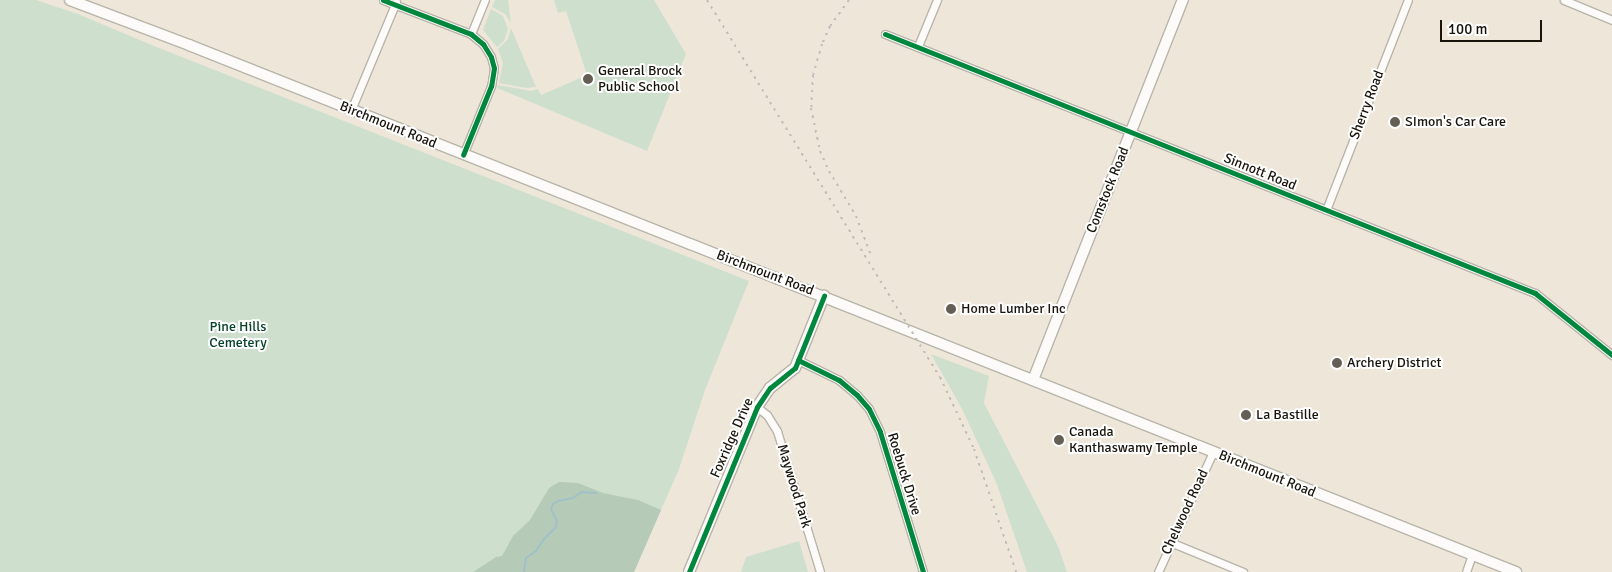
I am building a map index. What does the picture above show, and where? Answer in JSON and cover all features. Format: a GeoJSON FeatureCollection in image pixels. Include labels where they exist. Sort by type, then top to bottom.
{"type":"FeatureCollection","features":[{"type":"Feature","properties":{"kind":"main road","name":"Birchmount Road"},"geometry":{"type":"LineString","coordinates":[[70,0],[824,296],[1516,572]]}},
{"type":"Feature","properties":{"kind":"main road","name":"Comstock Road"},"geometry":{"type":"LineString","coordinates":[[1033,380],[1183,0]]}},
{"type":"Feature","properties":{"kind":"main road","name":"Foxridge Drive"},"geometry":{"type":"LineString","coordinates":[[689,572],[757,407],[770,388],[795,368],[824,296]]}},
{"type":"Feature","properties":{"kind":"street"},"geometry":{"type":"LineString","coordinates":[[383,0],[395,2],[471,34],[488,51],[493,62],[494,74],[489,92],[463,155]]}},
{"type":"Feature","properties":{"kind":"street"},"geometry":{"type":"LineString","coordinates":[[471,34],[485,0]]}},
{"type":"Feature","properties":{"kind":"street"},"geometry":{"type":"LineString","coordinates":[[918,46],[937,0]]}},
{"type":"Feature","properties":{"kind":"street","name":"Sherry Road"},"geometry":{"type":"LineString","coordinates":[[1326,210],[1408,0]]}},
{"type":"Feature","properties":{"kind":"street"},"geometry":{"type":"LineString","coordinates":[[1564,0],[1612,20]]}},
{"type":"Feature","properties":{"kind":"street"},"geometry":{"type":"LineString","coordinates":[[351,110],[395,2]]}},
{"type":"Feature","properties":{"kind":"street","name":"Sinnott Road"},"geometry":{"type":"LineString","coordinates":[[884,34],[1535,292],[1612,355]]}},
{"type":"Feature","properties":{"kind":"street","name":"Roebuck Drive"},"geometry":{"type":"LineString","coordinates":[[798,360],[834,377],[849,387],[872,415],[880,432],[923,572]]}},
{"type":"Feature","properties":{"kind":"street","name":"Maywood Park"},"geometry":{"type":"LineString","coordinates":[[757,407],[767,415],[777,431],[820,572]]}},
{"type":"Feature","properties":{"kind":"street","name":"Chelwood Road"},"geometry":{"type":"LineString","coordinates":[[1158,572],[1170,542],[1197,489],[1213,452]]}},
{"type":"Feature","properties":{"kind":"street"},"geometry":{"type":"LineString","coordinates":[[1170,542],[1244,572]]}},
{"type":"Feature","properties":{"kind":"street"},"geometry":{"type":"LineString","coordinates":[[1466,572],[1472,555]]}},
{"type":"Feature","properties":{"kind":"green space","name":"Pine Hills Cemetery"},"geometry":{"type":"Polygon","coordinates":[[[0,0],[36,0],[78,14],[154,46],[749,281],[705,390],[679,469],[634,572],[0,572],[0,0]]]}},
{"type":"Feature","properties":{"kind":"green space"},"geometry":{"type":"Polygon","coordinates":[[[495,0],[508,0],[511,23],[505,14],[492,7],[495,0]]]}},
{"type":"Feature","properties":{"kind":"green space","name":"General Brock Public School"},"geometry":{"type":"Polygon","coordinates":[[[554,0],[654,0],[686,54],[647,151],[497,88],[498,85],[531,91],[538,89],[541,95],[587,75],[566,11],[558,13],[554,0]]]}},
{"type":"Feature","properties":{"kind":"green space"},"geometry":{"type":"Polygon","coordinates":[[[491,9],[503,16],[508,29],[504,41],[497,47],[483,30],[491,9]]]}},
{"type":"Feature","properties":{"kind":"green space"},"geometry":{"type":"Polygon","coordinates":[[[511,27],[536,87],[526,88],[499,83],[503,63],[498,49],[508,39],[511,27]]]}},
{"type":"Feature","properties":{"kind":"green space"},"geometry":{"type":"Polygon","coordinates":[[[931,354],[989,376],[984,403],[1058,546],[1067,572],[1027,572],[996,482],[962,409],[931,354]]]}},
{"type":"Feature","properties":{"kind":"green space"},"geometry":{"type":"Polygon","coordinates":[[[559,482],[578,483],[603,493],[638,500],[661,510],[634,572],[473,572],[496,557],[502,556],[513,536],[530,520],[549,488],[559,482]]]}},
{"type":"Feature","properties":{"kind":"green space"},"geometry":{"type":"Polygon","coordinates":[[[799,541],[808,572],[741,572],[746,557],[799,541]]]}},
{"type":"Feature","properties":{"kind":"waterway"},"geometry":{"type":"LineString","coordinates":[[524,572],[526,558],[536,551],[544,539],[556,527],[557,521],[551,509],[553,504],[573,498],[582,492],[596,493]]}},
{"type":"Feature","properties":{"kind":"railway"},"geometry":{"type":"LineString","coordinates":[[707,0],[940,377],[974,449],[1016,572]]}},
{"type":"Feature","properties":{"kind":"railway"},"geometry":{"type":"LineString","coordinates":[[849,0],[830,26],[822,44],[813,75],[811,108],[820,151],[829,171],[856,216],[870,253]]}},
{"type":"Feature","properties":{"kind":"cycle path"},"geometry":{"type":"LineString","coordinates":[[383,0],[471,34],[483,44],[491,57],[494,68],[491,86],[463,155]]}},
{"type":"Feature","properties":{"kind":"cycle path"},"geometry":{"type":"LineString","coordinates":[[885,34],[1535,293],[1612,355]]}},
{"type":"Feature","properties":{"kind":"cycle path"},"geometry":{"type":"LineString","coordinates":[[689,572],[757,407],[770,388],[795,368],[824,296]]}},
{"type":"Feature","properties":{"kind":"cycle path"},"geometry":{"type":"LineString","coordinates":[[798,360],[839,380],[857,395],[869,409],[880,432],[923,572]]}},
{"type":"Feature","properties":{"kind":"place","name":"General Brock Public School"},"geometry":{"type":"Point","coordinates":[588,79]}},
{"type":"Feature","properties":{"kind":"place","name":"SImon's Car Care"},"geometry":{"type":"Point","coordinates":[1395,122]}},
{"type":"Feature","properties":{"kind":"place","name":"Home Lumber Inc"},"geometry":{"type":"Point","coordinates":[951,309]}},
{"type":"Feature","properties":{"kind":"place","name":"Archery District"},"geometry":{"type":"Point","coordinates":[1337,363]}},
{"type":"Feature","properties":{"kind":"place","name":"La Bastille"},"geometry":{"type":"Point","coordinates":[1246,415]}},
{"type":"Feature","properties":{"kind":"place","name":"Canada Kanthaswamy Temple"},"geometry":{"type":"Point","coordinates":[1059,440]}}]}
